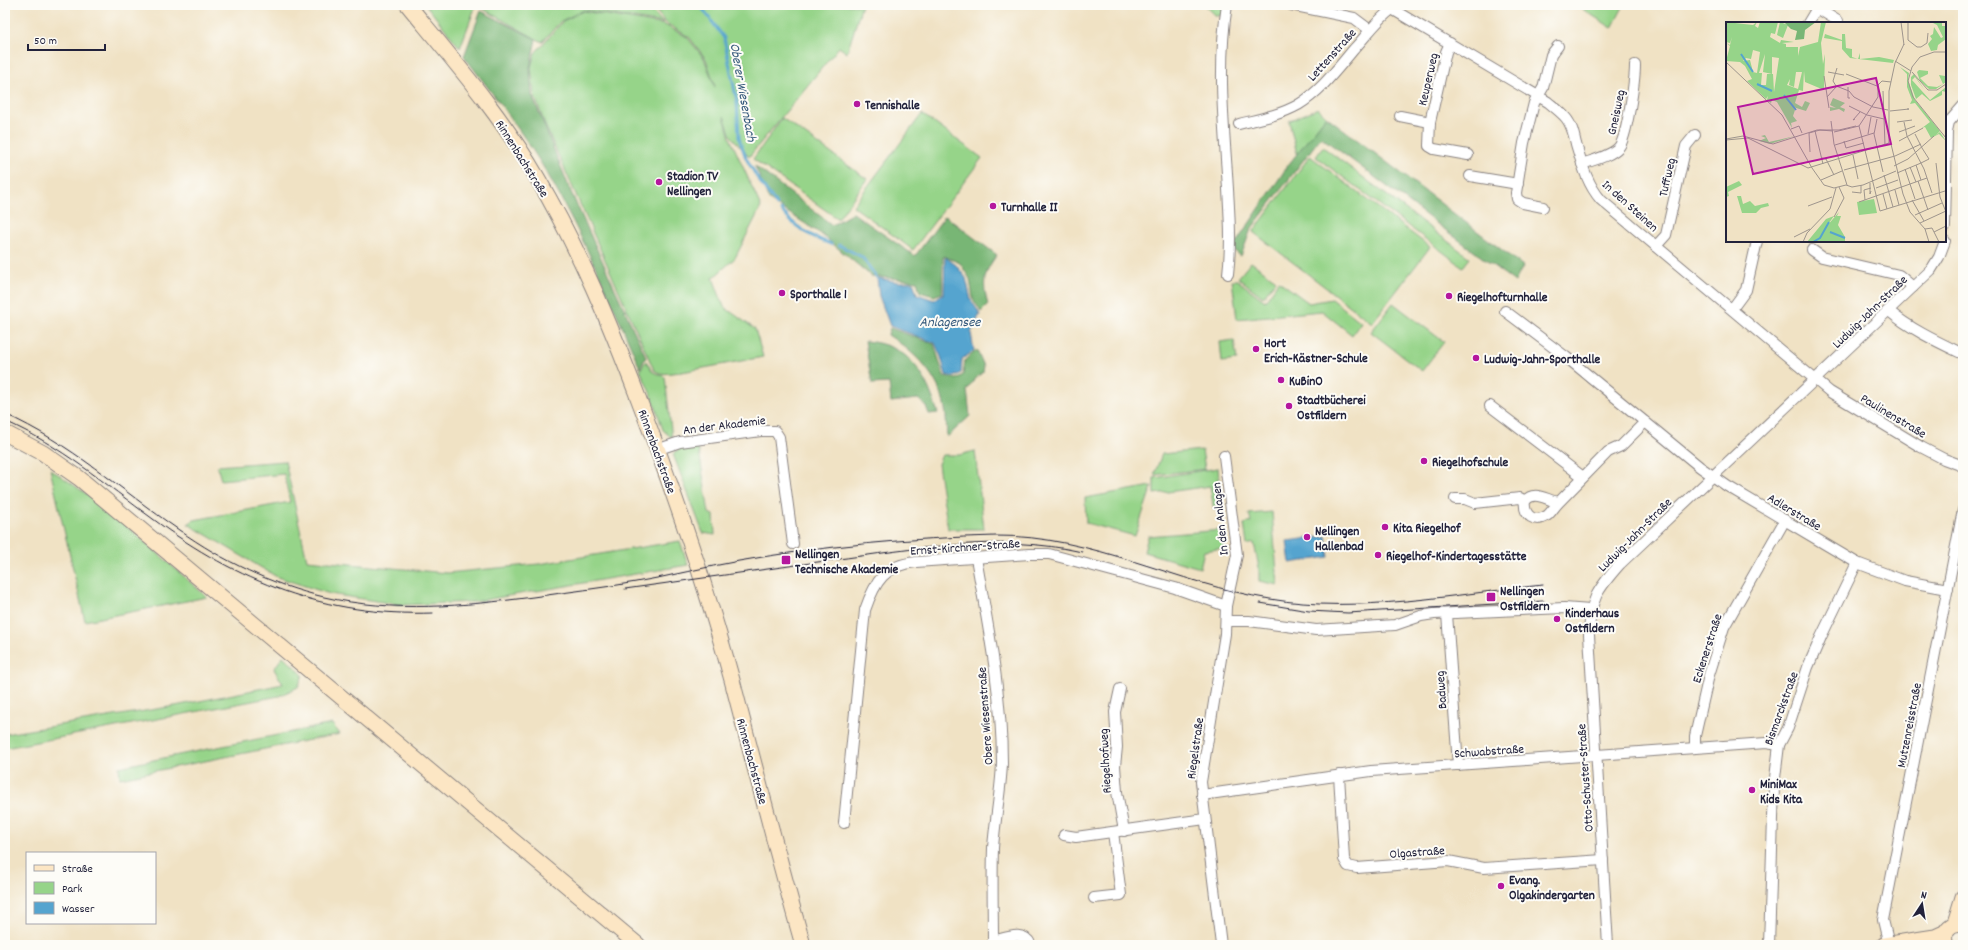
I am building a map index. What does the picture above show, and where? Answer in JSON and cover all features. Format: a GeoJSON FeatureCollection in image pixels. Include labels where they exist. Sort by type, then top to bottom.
{"type":"FeatureCollection","features":[{"type":"Feature","properties":{"kind":"main road","name":"Rinnenbachstraße"},"geometry":{"type":"LineString","coordinates":[[408,5],[497,117],[539,180],[573,242],[602,306],[659,449],[696,558],[729,670],[803,945]]}},
{"type":"Feature","properties":{"kind":"main road"},"geometry":{"type":"LineString","coordinates":[[5,433],[43,453],[85,483],[638,945]]}},
{"type":"Feature","properties":{"kind":"main road"},"geometry":{"type":"LineString","coordinates":[[1887,945],[1937,937],[1953,931],[1963,897]]}},
{"type":"Feature","properties":{"kind":"street"},"geometry":{"type":"LineString","coordinates":[[1227,5],[1224,34],[1222,111],[1232,247],[1228,274]]}},
{"type":"Feature","properties":{"kind":"street"},"geometry":{"type":"LineString","coordinates":[[1291,5],[1354,18],[1370,30]]}},
{"type":"Feature","properties":{"kind":"street"},"geometry":{"type":"LineString","coordinates":[[1808,22],[1815,6],[1838,22]]}},
{"type":"Feature","properties":{"kind":"street","name":"Lettenstraße"},"geometry":{"type":"LineString","coordinates":[[1240,124],[1277,114],[1298,105],[1310,96],[1328,80],[1376,22],[1391,7]]}},
{"type":"Feature","properties":{"kind":"street","name":"In den Steinen"},"geometry":{"type":"LineString","coordinates":[[1391,7],[1538,96],[1567,119],[1572,130],[1582,164],[1594,192],[1815,380]]}},
{"type":"Feature","properties":{"kind":"street","name":"Keuperweg"},"geometry":{"type":"LineString","coordinates":[[1450,43],[1446,52],[1430,122],[1429,146],[1434,149],[1468,155]]}},
{"type":"Feature","properties":{"kind":"street"},"geometry":{"type":"LineString","coordinates":[[1543,207],[1523,203],[1517,199],[1518,184],[1524,143],[1534,103],[1543,88],[1551,56],[1558,46]]}},
{"type":"Feature","properties":{"kind":"street","name":"Gneisweg"},"geometry":{"type":"LineString","coordinates":[[1582,164],[1615,151],[1620,146],[1630,106],[1635,78],[1635,65]]}},
{"type":"Feature","properties":{"kind":"street"},"geometry":{"type":"LineString","coordinates":[[1946,166],[1949,114],[1963,106]]}},
{"type":"Feature","properties":{"kind":"street","name":"Keuperweg"},"geometry":{"type":"LineString","coordinates":[[1400,116],[1430,122]]}},
{"type":"Feature","properties":{"kind":"street","name":"Tuffweg"},"geometry":{"type":"LineString","coordinates":[[1656,246],[1666,235],[1686,146],[1694,135]]}},
{"type":"Feature","properties":{"kind":"street"},"geometry":{"type":"LineString","coordinates":[[1470,176],[1518,184]]}},
{"type":"Feature","properties":{"kind":"street"},"geometry":{"type":"LineString","coordinates":[[1732,309],[1746,290],[1757,242]]}},
{"type":"Feature","properties":{"kind":"street","name":"Ludwig-Jahn-Straße"},"geometry":{"type":"LineString","coordinates":[[1590,610],[1606,580],[1620,564],[1889,311],[1936,263],[1944,242]]}},
{"type":"Feature","properties":{"kind":"street"},"geometry":{"type":"LineString","coordinates":[[1812,250],[1822,257],[1899,275],[1913,287]]}},
{"type":"Feature","properties":{"kind":"street","name":"Adlerstraße"},"geometry":{"type":"LineString","coordinates":[[1505,310],[1566,357],[1713,476],[1857,563],[1905,581],[1948,589]]}},
{"type":"Feature","properties":{"kind":"street"},"geometry":{"type":"LineString","coordinates":[[1889,311],[1922,332],[1963,354]]}},
{"type":"Feature","properties":{"kind":"street","name":"Paulinenstraße"},"geometry":{"type":"LineString","coordinates":[[1815,380],[1830,392],[1921,447],[1944,459],[1963,466]]}},
{"type":"Feature","properties":{"kind":"street"},"geometry":{"type":"LineString","coordinates":[[1490,406],[1583,477]]}},
{"type":"Feature","properties":{"kind":"street"},"geometry":{"type":"LineString","coordinates":[[1559,502],[1551,501],[1544,497],[1535,495],[1529,496],[1525,501],[1526,512],[1530,517],[1535,519],[1548,514],[1608,452],[1621,446],[1645,422]]}},
{"type":"Feature","properties":{"kind":"street","name":"An der Akademie"},"geometry":{"type":"LineString","coordinates":[[659,449],[674,444],[701,439],[760,431],[775,431],[779,437],[793,544]]}},
{"type":"Feature","properties":{"kind":"street","name":"In den Anlagen"},"geometry":{"type":"LineString","coordinates":[[1224,456],[1237,549],[1232,579]]}},
{"type":"Feature","properties":{"kind":"street"},"geometry":{"type":"LineString","coordinates":[[1456,499],[1464,498],[1475,503],[1520,498],[1525,501]]}},
{"type":"Feature","properties":{"kind":"street","name":"Mutzenreisstraße"},"geometry":{"type":"LineString","coordinates":[[1887,945],[1883,920],[1963,510]]}},
{"type":"Feature","properties":{"kind":"street","name":"Eckenerstraße"},"geometry":{"type":"LineString","coordinates":[[1695,748],[1695,736],[1709,675],[1724,627],[1785,520]]}},
{"type":"Feature","properties":{"kind":"street","name":"Ernst-Kirchner-Straße"},"geometry":{"type":"LineString","coordinates":[[844,822],[862,633],[869,599],[883,575],[894,566],[908,563],[1030,554],[1053,555],[1175,588],[1226,606]]}},
{"type":"Feature","properties":{"kind":"street","name":"Obere Wiesenstraße"},"geometry":{"type":"LineString","coordinates":[[976,558],[999,696],[1001,734],[1002,764],[994,847],[992,891],[993,943]]}},
{"type":"Feature","properties":{"kind":"street","name":"Bismarckstraße"},"geometry":{"type":"LineString","coordinates":[[1769,945],[1774,786],[1779,745],[1788,728],[1808,667],[1857,563]]}},
{"type":"Feature","properties":{"kind":"street","name":"Riegelstraße"},"geometry":{"type":"LineString","coordinates":[[1221,945],[1202,795],[1202,773],[1225,634],[1226,606],[1232,579]]}},
{"type":"Feature","properties":{"kind":"street"},"geometry":{"type":"LineString","coordinates":[[1226,621],[1249,621],[1316,630],[1395,625],[1421,616],[1447,614],[1564,608],[1590,610]]}},
{"type":"Feature","properties":{"kind":"street","name":"Otto-Schuster-Straße"},"geometry":{"type":"LineString","coordinates":[[1590,610],[1589,635],[1608,945]]}},
{"type":"Feature","properties":{"kind":"street","name":"Badweg"},"geometry":{"type":"LineString","coordinates":[[1447,614],[1458,765]]}},
{"type":"Feature","properties":{"kind":"street","name":"Riegelhofweg"},"geometry":{"type":"LineString","coordinates":[[1120,689],[1115,712],[1117,747],[1115,766],[1117,792],[1124,831]]}},
{"type":"Feature","properties":{"kind":"street","name":"Schwabstraße"},"geometry":{"type":"LineString","coordinates":[[1202,795],[1339,775],[1766,743],[1779,745]]}},
{"type":"Feature","properties":{"kind":"street","name":"Olgastraße"},"geometry":{"type":"LineString","coordinates":[[1339,775],[1344,859],[1348,866],[1357,868],[1448,861],[1484,868],[1603,860]]}},
{"type":"Feature","properties":{"kind":"street"},"geometry":{"type":"LineString","coordinates":[[1064,836],[1076,837],[1205,819]]}},
{"type":"Feature","properties":{"kind":"street"},"geometry":{"type":"LineString","coordinates":[[1094,898],[1121,895],[1114,832]]}},
{"type":"Feature","properties":{"kind":"street"},"geometry":{"type":"LineString","coordinates":[[993,943],[1023,936],[1028,938],[1031,945]]}},
{"type":"Feature","properties":{"kind":"green space"},"geometry":{"type":"Polygon","coordinates":[[[426,5],[476,5],[460,48],[426,5]]]}},
{"type":"Feature","properties":{"kind":"green space"},"geometry":{"type":"Polygon","coordinates":[[[476,5],[647,5],[663,23],[584,10],[561,21],[542,42],[476,5]]]}},
{"type":"Feature","properties":{"kind":"green space","name":"Stadion TV Nellingen"},"geometry":{"type":"Polygon","coordinates":[[[651,5],[862,5],[847,53],[839,47],[749,157],[731,136],[724,116],[730,138],[761,207],[735,258],[713,278],[724,307],[755,329],[763,357],[682,372],[661,374],[654,370],[545,125],[534,94],[531,67],[535,53],[563,21],[583,11],[665,25],[687,37],[704,58],[715,87],[706,59],[689,37],[666,23],[651,5]]]}},
{"type":"Feature","properties":{"kind":"green space"},"geometry":{"type":"Polygon","coordinates":[[[1205,5],[1224,5],[1221,16],[1215,15],[1205,5]]]}},
{"type":"Feature","properties":{"kind":"green space"},"geometry":{"type":"Polygon","coordinates":[[[1576,5],[1624,5],[1612,28],[1576,5]]]}},
{"type":"Feature","properties":{"kind":"green space"},"geometry":{"type":"Polygon","coordinates":[[[481,11],[536,39],[530,68],[532,95],[571,192],[646,357],[640,368],[598,273],[551,180],[520,132],[464,56],[481,11]]]}},
{"type":"Feature","properties":{"kind":"green space"},"geometry":{"type":"Polygon","coordinates":[[[1318,108],[1326,116],[1297,154],[1289,121],[1318,108]]]}},
{"type":"Feature","properties":{"kind":"green space"},"geometry":{"type":"Polygon","coordinates":[[[922,114],[982,158],[913,250],[853,206],[922,114]]]}},
{"type":"Feature","properties":{"kind":"green space"},"geometry":{"type":"Polygon","coordinates":[[[1326,116],[1523,266],[1515,282],[1321,137],[1251,229],[1241,256],[1232,249],[1289,164],[1326,116]]]}},
{"type":"Feature","properties":{"kind":"green space"},"geometry":{"type":"Polygon","coordinates":[[[782,118],[867,179],[838,219],[753,159],[782,118]]]}},
{"type":"Feature","properties":{"kind":"green space"},"geometry":{"type":"Polygon","coordinates":[[[1323,147],[1470,258],[1463,267],[1316,157],[1323,147]]]}},
{"type":"Feature","properties":{"kind":"green space"},"geometry":{"type":"Polygon","coordinates":[[[1310,156],[1430,247],[1372,323],[1253,232],[1310,156]]]}},
{"type":"Feature","properties":{"kind":"green space"},"geometry":{"type":"Polygon","coordinates":[[[755,166],[832,225],[853,213],[915,256],[945,216],[997,255],[992,261],[985,278],[985,290],[988,305],[981,312],[973,299],[970,279],[960,263],[943,256],[942,293],[934,296],[920,292],[917,281],[871,276],[821,234],[769,200],[755,166]]]}},
{"type":"Feature","properties":{"kind":"green space"},"geometry":{"type":"Polygon","coordinates":[[[1251,262],[1276,280],[1263,297],[1238,278],[1251,262]]]}},
{"type":"Feature","properties":{"kind":"green space"},"geometry":{"type":"Polygon","coordinates":[[[1232,280],[1237,280],[1265,301],[1279,281],[1309,303],[1332,299],[1361,322],[1352,335],[1322,311],[1237,319],[1232,280]]]}},
{"type":"Feature","properties":{"kind":"green space"},"geometry":{"type":"Polygon","coordinates":[[[1393,303],[1444,342],[1422,371],[1371,332],[1393,303]]]}},
{"type":"Feature","properties":{"kind":"green space"},"geometry":{"type":"Polygon","coordinates":[[[890,328],[934,344],[944,376],[956,379],[963,375],[965,360],[977,350],[984,366],[983,372],[967,390],[970,416],[947,437],[945,409],[938,386],[932,376],[916,357],[888,335],[890,328]]]}},
{"type":"Feature","properties":{"kind":"green space"},"geometry":{"type":"Polygon","coordinates":[[[1234,340],[1237,360],[1222,362],[1220,342],[1234,340]]]}},
{"type":"Feature","properties":{"kind":"green space"},"geometry":{"type":"Polygon","coordinates":[[[865,341],[894,348],[905,355],[914,364],[928,386],[938,413],[929,414],[926,406],[918,399],[891,402],[889,383],[872,384],[865,341]]]}},
{"type":"Feature","properties":{"kind":"green space"},"geometry":{"type":"Polygon","coordinates":[[[646,361],[653,372],[665,377],[672,438],[663,430],[653,399],[640,370],[646,361]]]}},
{"type":"Feature","properties":{"kind":"green space"},"geometry":{"type":"Polygon","coordinates":[[[698,445],[709,513],[714,515],[715,535],[703,533],[673,454],[680,448],[698,445]]]}},
{"type":"Feature","properties":{"kind":"green space"},"geometry":{"type":"Polygon","coordinates":[[[1202,450],[1205,469],[1154,475],[1162,454],[1202,450]]]}},
{"type":"Feature","properties":{"kind":"green space"},"geometry":{"type":"Polygon","coordinates":[[[975,451],[984,529],[948,529],[938,464],[942,455],[959,455],[975,451]]]}},
{"type":"Feature","properties":{"kind":"green space"},"geometry":{"type":"Polygon","coordinates":[[[285,461],[307,560],[447,573],[539,564],[680,541],[688,565],[473,602],[402,605],[330,594],[277,577],[188,524],[194,520],[290,502],[284,474],[221,480],[217,466],[285,461]]]}},
{"type":"Feature","properties":{"kind":"green space"},"geometry":{"type":"Polygon","coordinates":[[[1218,468],[1222,509],[1214,510],[1210,486],[1154,494],[1154,478],[1218,468]]]}},
{"type":"Feature","properties":{"kind":"green space"},"geometry":{"type":"Polygon","coordinates":[[[50,469],[92,498],[112,514],[207,597],[85,621],[50,469]]]}},
{"type":"Feature","properties":{"kind":"green space"},"geometry":{"type":"Polygon","coordinates":[[[1152,486],[1135,536],[1086,523],[1085,498],[1152,486]]]}},
{"type":"Feature","properties":{"kind":"green space"},"geometry":{"type":"Polygon","coordinates":[[[1272,512],[1278,585],[1259,581],[1259,568],[1254,543],[1247,545],[1244,524],[1251,522],[1249,514],[1272,512]]]}},
{"type":"Feature","properties":{"kind":"green space"},"geometry":{"type":"Polygon","coordinates":[[[1222,530],[1224,548],[1204,551],[1200,568],[1144,552],[1148,536],[1222,530]]]}},
{"type":"Feature","properties":{"kind":"green space"},"geometry":{"type":"Polygon","coordinates":[[[283,656],[303,675],[298,687],[279,696],[5,748],[5,734],[175,706],[283,684],[274,669],[283,656]]]}},
{"type":"Feature","properties":{"kind":"green space"},"geometry":{"type":"Polygon","coordinates":[[[332,724],[340,734],[120,778],[119,767],[332,724]]]}},
{"type":"Feature","properties":{"kind":"water","name":"Anlagensee"},"geometry":{"type":"Polygon","coordinates":[[[945,257],[956,265],[966,278],[971,300],[980,314],[971,333],[974,351],[962,359],[961,373],[954,377],[946,375],[935,343],[890,326],[879,296],[877,278],[898,282],[913,282],[917,294],[934,300],[944,293],[945,257]]]}},
{"type":"Feature","properties":{"kind":"water"},"geometry":{"type":"Polygon","coordinates":[[[1326,536],[1329,557],[1290,563],[1287,541],[1326,536]]]}},
{"type":"Feature","properties":{"kind":"waterway","name":"Oberer Wiesenbach"},"geometry":{"type":"LineString","coordinates":[[700,5],[724,38],[737,102],[739,138],[746,158],[758,179],[777,205]]}},
{"type":"Feature","properties":{"kind":"waterway","name":"Oberer Wiesenbach"},"geometry":{"type":"LineString","coordinates":[[781,210],[791,222],[803,231],[831,244]]}},
{"type":"Feature","properties":{"kind":"waterway","name":"Oberer Wiesenbach"},"geometry":{"type":"LineString","coordinates":[[839,245],[862,257],[877,278]]}},
{"type":"Feature","properties":{"kind":"tram line"},"geometry":{"type":"LineString","coordinates":[[5,414],[29,426],[73,453],[179,530],[213,552],[248,571],[305,592],[350,602],[376,605],[428,606],[481,603],[623,584],[739,561],[802,551],[899,541],[996,536],[1032,538],[1066,543],[1235,592],[1270,599],[1303,603],[1371,604],[1543,585]]}},
{"type":"Feature","properties":{"kind":"tram line"},"geometry":{"type":"LineString","coordinates":[[5,421],[63,453],[185,541],[218,561],[251,577],[285,591],[320,602],[356,609],[394,613],[433,613]]}},
{"type":"Feature","properties":{"kind":"tram line"},"geometry":{"type":"LineString","coordinates":[[625,589],[894,551],[957,545],[988,543],[1020,544],[1051,546],[1082,552]]}},
{"type":"Feature","properties":{"kind":"tram line"},"geometry":{"type":"LineString","coordinates":[[1260,603],[1309,611],[1348,613],[1544,601]]}},
{"type":"Feature","properties":{"kind":"place","name":"Tennishalle"},"geometry":{"type":"Point","coordinates":[857,104]}},
{"type":"Feature","properties":{"kind":"place","name":"Stadion TV Nellingen"},"geometry":{"type":"Point","coordinates":[659,182]}},
{"type":"Feature","properties":{"kind":"place","name":"Turnhalle II"},"geometry":{"type":"Point","coordinates":[993,206]}},
{"type":"Feature","properties":{"kind":"place","name":"Sporthalle 1"},"geometry":{"type":"Point","coordinates":[782,293]}},
{"type":"Feature","properties":{"kind":"place","name":"Riegelhofturnhalle"},"geometry":{"type":"Point","coordinates":[1449,296]}},
{"type":"Feature","properties":{"kind":"place","name":"Hort Erich-Kästner-Schule"},"geometry":{"type":"Point","coordinates":[1256,349]}},
{"type":"Feature","properties":{"kind":"place","name":"Ludwig-Jahn-Sporthalle"},"geometry":{"type":"Point","coordinates":[1476,358]}},
{"type":"Feature","properties":{"kind":"place","name":"KuBinO"},"geometry":{"type":"Point","coordinates":[1281,380]}},
{"type":"Feature","properties":{"kind":"place","name":"Stadtbücherei Ostfildern"},"geometry":{"type":"Point","coordinates":[1289,406]}},
{"type":"Feature","properties":{"kind":"place","name":"Riegelhofschule"},"geometry":{"type":"Point","coordinates":[1424,461]}},
{"type":"Feature","properties":{"kind":"place","name":"Kita Riegelhof"},"geometry":{"type":"Point","coordinates":[1385,527]}},
{"type":"Feature","properties":{"kind":"place","name":"Nellingen Hallenbad"},"geometry":{"type":"Point","coordinates":[1307,537]}},
{"type":"Feature","properties":{"kind":"place","name":"Riegelhof-Kindertagesstätte"},"geometry":{"type":"Point","coordinates":[1378,555]}},
{"type":"Feature","properties":{"kind":"place","name":"Nellingen Technische Akademie"},"geometry":{"type":"Point","coordinates":[786,560]}},
{"type":"Feature","properties":{"kind":"place","name":"Nellingen Ostfildern"},"geometry":{"type":"Point","coordinates":[1491,597]}},
{"type":"Feature","properties":{"kind":"place","name":"Kinderhaus Ostfildern"},"geometry":{"type":"Point","coordinates":[1557,619]}},
{"type":"Feature","properties":{"kind":"place","name":"MiniMax Kids Kita"},"geometry":{"type":"Point","coordinates":[1752,790]}},
{"type":"Feature","properties":{"kind":"place","name":"Evang. Olgakindergarten"},"geometry":{"type":"Point","coordinates":[1501,886]}}]}
